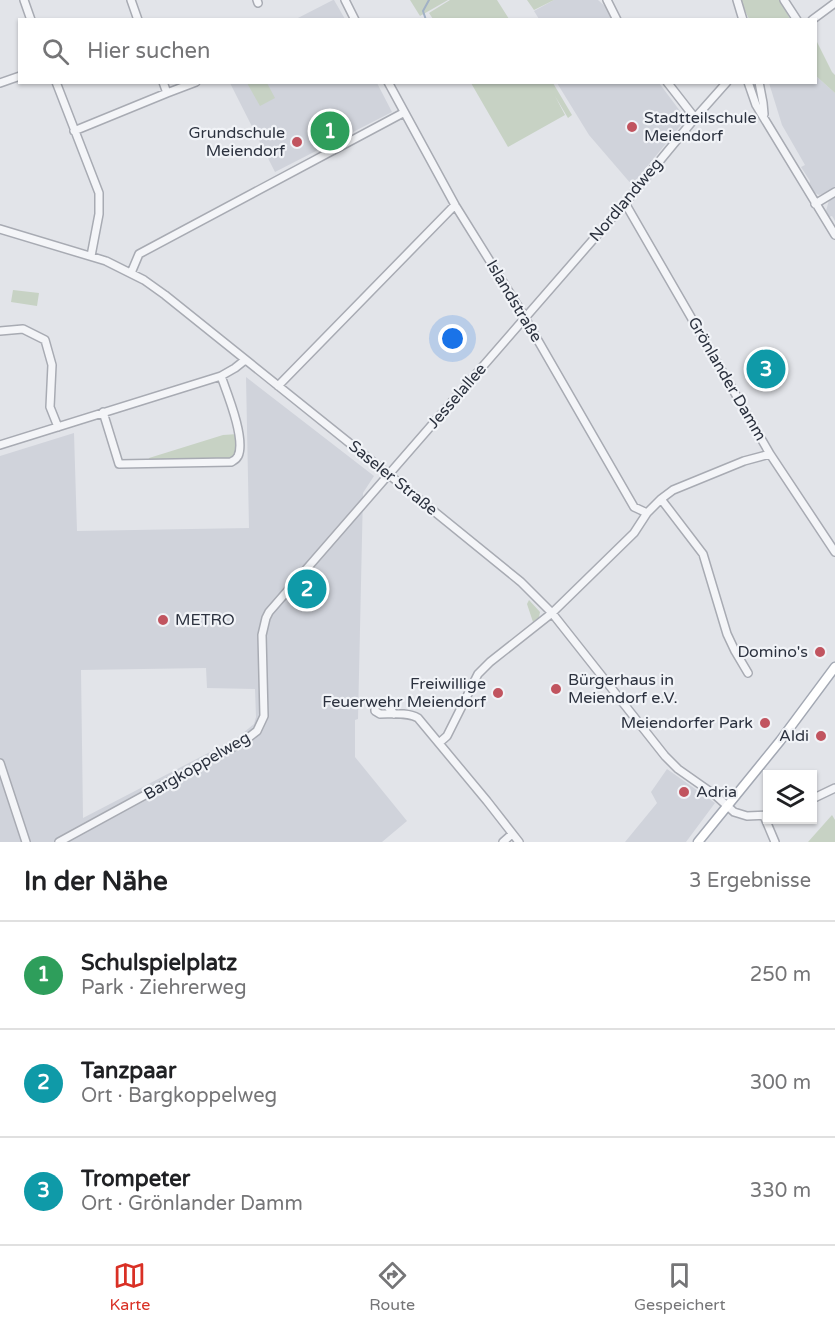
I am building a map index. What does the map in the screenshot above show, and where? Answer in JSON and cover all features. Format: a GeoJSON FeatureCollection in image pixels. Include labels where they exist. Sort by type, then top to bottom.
{"type":"FeatureCollection","features":[{"type":"Feature","properties":{"kind":"main road"},"geometry":{"type":"LineString","coordinates":[[698,842],[780,741],[835,667]]}},
{"type":"Feature","properties":{"kind":"street"},"geometry":{"type":"LineString","coordinates":[[24,0],[30,18]]}},
{"type":"Feature","properties":{"kind":"street"},"geometry":{"type":"LineString","coordinates":[[131,0],[137,18]]}},
{"type":"Feature","properties":{"kind":"street"},"geometry":{"type":"LineString","coordinates":[[345,0],[354,18]]}},
{"type":"Feature","properties":{"kind":"street"},"geometry":{"type":"LineString","coordinates":[[607,0],[616,18]]}},
{"type":"Feature","properties":{"kind":"street"},"geometry":{"type":"LineString","coordinates":[[737,0],[742,18]]}},
{"type":"Feature","properties":{"kind":"street"},"geometry":{"type":"LineString","coordinates":[[784,0],[795,18]]}},
{"type":"Feature","properties":{"kind":"street"},"geometry":{"type":"LineString","coordinates":[[815,18],[835,3]]}},
{"type":"Feature","properties":{"kind":"street"},"geometry":{"type":"LineString","coordinates":[[0,83],[18,77]]}},
{"type":"Feature","properties":{"kind":"street"},"geometry":{"type":"LineString","coordinates":[[57,84],[99,193],[99,214],[91,256]]}},
{"type":"Feature","properties":{"kind":"street"},"geometry":{"type":"LineString","coordinates":[[164,84],[167,93]]}},
{"type":"Feature","properties":{"kind":"street"},"geometry":{"type":"LineString","coordinates":[[74,131],[191,84]]}},
{"type":"Feature","properties":{"kind":"street","name":"Islandstraße"},"geometry":{"type":"LineString","coordinates":[[389,84],[455,205],[525,317],[634,507],[647,513]]}},
{"type":"Feature","properties":{"kind":"street"},"geometry":{"type":"LineString","coordinates":[[669,84],[695,118]]}},
{"type":"Feature","properties":{"kind":"street","name":"Nordlandweg"},"geometry":{"type":"LineString","coordinates":[[525,317],[725,84]]}},
{"type":"Feature","properties":{"kind":"street"},"geometry":{"type":"LineString","coordinates":[[749,84],[756,105],[835,235]]}},
{"type":"Feature","properties":{"kind":"street"},"geometry":{"type":"LineString","coordinates":[[759,84],[764,117]]}},
{"type":"Feature","properties":{"kind":"street"},"geometry":{"type":"LineString","coordinates":[[131,273],[140,254],[403,113]]}},
{"type":"Feature","properties":{"kind":"street"},"geometry":{"type":"LineString","coordinates":[[815,204],[835,192]]}},
{"type":"Feature","properties":{"kind":"street","name":"Grönlander Damm"},"geometry":{"type":"LineString","coordinates":[[625,203],[770,454],[835,552]]}},
{"type":"Feature","properties":{"kind":"street"},"geometry":{"type":"LineString","coordinates":[[278,386],[455,205]]}},
{"type":"Feature","properties":{"kind":"street","name":"Saseler Straße"},"geometry":{"type":"LineString","coordinates":[[0,229],[106,261],[144,280],[165,296],[521,582],[552,613],[678,769],[715,795],[734,812],[741,815],[763,815]]}},
{"type":"Feature","properties":{"kind":"street","name":"Jesselallee"},"geometry":{"type":"LineString","coordinates":[[389,474],[525,317]]}},
{"type":"Feature","properties":{"kind":"street"},"geometry":{"type":"LineString","coordinates":[[0,331],[23,329],[45,340],[52,365],[50,407],[58,427]]}},
{"type":"Feature","properties":{"kind":"street"},"geometry":{"type":"LineString","coordinates":[[0,445],[221,376],[245,360]]}},
{"type":"Feature","properties":{"kind":"street"},"geometry":{"type":"LineString","coordinates":[[103,412],[119,464],[231,462],[237,459],[240,452],[239,432],[221,376]]}},
{"type":"Feature","properties":{"kind":"street"},"geometry":{"type":"LineString","coordinates":[[439,743],[447,736],[478,674],[552,613],[634,533],[647,513],[661,499],[673,490],[744,461],[770,454]]}},
{"type":"Feature","properties":{"kind":"street","name":"Bargkoppelweg"},"geometry":{"type":"LineString","coordinates":[[59,842],[244,741],[257,730],[264,716],[262,635],[269,612],[389,474]]}},
{"type":"Feature","properties":{"kind":"street"},"geometry":{"type":"LineString","coordinates":[[661,499],[703,555],[727,634],[748,673]]}},
{"type":"Feature","properties":{"kind":"street"},"geometry":{"type":"LineString","coordinates":[[394,714],[416,716],[519,842]]}},
{"type":"Feature","properties":{"kind":"street"},"geometry":{"type":"LineString","coordinates":[[0,763],[26,842]]}},
{"type":"Feature","properties":{"kind":"street"},"geometry":{"type":"LineString","coordinates":[[817,797],[835,788]]}},
{"type":"Feature","properties":{"kind":"street"},"geometry":{"type":"LineString","coordinates":[[769,824],[775,842]]}},
{"type":"Feature","properties":{"kind":"street"},"geometry":{"type":"LineString","coordinates":[[504,842],[512,834]]}},
{"type":"Feature","properties":{"kind":"shaded area"},"geometry":{"type":"Polygon","coordinates":[[[334,0],[344,18],[298,18],[334,0]]]}},
{"type":"Feature","properties":{"kind":"shaded area"},"geometry":{"type":"Polygon","coordinates":[[[554,0],[598,0],[607,8],[612,18],[538,18],[534,11],[554,0]]]}},
{"type":"Feature","properties":{"kind":"shaded area"},"geometry":{"type":"Polygon","coordinates":[[[817,77],[835,93],[835,188],[819,195],[813,192],[809,185],[810,181],[801,167],[805,165],[782,125],[769,84],[817,84],[817,77]]]}},
{"type":"Feature","properties":{"kind":"shaded area","name":"Grundschule Meiendorf"},"geometry":{"type":"Polygon","coordinates":[[[231,84],[378,84],[392,112],[275,172],[231,84]]]}},
{"type":"Feature","properties":{"kind":"shaded area","name":"Stadtteilschule Meiendorf"},"geometry":{"type":"Polygon","coordinates":[[[558,84],[660,84],[686,119],[632,185],[589,135],[558,84]]]}},
{"type":"Feature","properties":{"kind":"shaded area"},"geometry":{"type":"Polygon","coordinates":[[[835,196],[835,221],[826,211],[829,200],[835,196]]]}},
{"type":"Feature","properties":{"kind":"shaded area"},"geometry":{"type":"Polygon","coordinates":[[[246,377],[374,476],[363,493],[358,719],[355,720],[355,757],[407,821],[382,842],[0,842],[0,456],[74,433],[77,531],[249,528],[246,377]],[[206,668],[81,670],[83,818],[237,738],[254,724],[255,689],[207,688],[206,668]]]}},
{"type":"Feature","properties":{"kind":"shaded area"},"geometry":{"type":"Polygon","coordinates":[[[667,769],[715,803],[686,842],[625,842],[657,803],[651,792],[667,769]]]}},
{"type":"Feature","properties":{"kind":"green space"},"geometry":{"type":"Polygon","coordinates":[[[410,0],[448,0],[420,16],[410,0]]]}},
{"type":"Feature","properties":{"kind":"green space"},"geometry":{"type":"Polygon","coordinates":[[[450,0],[497,0],[508,18],[432,18],[429,13],[450,0]]]}},
{"type":"Feature","properties":{"kind":"green space"},"geometry":{"type":"Polygon","coordinates":[[[527,0],[554,0],[534,10],[527,0]]]}},
{"type":"Feature","properties":{"kind":"green space"},"geometry":{"type":"Polygon","coordinates":[[[740,0],[780,0],[789,18],[749,18],[740,0]]]}},
{"type":"Feature","properties":{"kind":"green space"},"geometry":{"type":"Polygon","coordinates":[[[817,42],[835,75],[835,93],[817,77],[817,42]]]}},
{"type":"Feature","properties":{"kind":"green space"},"geometry":{"type":"Polygon","coordinates":[[[248,84],[268,84],[275,98],[260,106],[248,84]]]}},
{"type":"Feature","properties":{"kind":"green space"},"geometry":{"type":"Polygon","coordinates":[[[472,84],[554,84],[572,115],[568,118],[555,96],[565,115],[508,147],[472,84]]]}},
{"type":"Feature","properties":{"kind":"green space"},"geometry":{"type":"Polygon","coordinates":[[[13,290],[39,293],[37,306],[11,302],[13,290]]]}},
{"type":"Feature","properties":{"kind":"green space"},"geometry":{"type":"Polygon","coordinates":[[[238,434],[236,452],[231,460],[148,463],[149,458],[223,435],[238,434]]]}},
{"type":"Feature","properties":{"kind":"green space"},"geometry":{"type":"Polygon","coordinates":[[[529,600],[540,612],[539,617],[533,622],[527,604],[529,600]]]}},
{"type":"Feature","properties":{"kind":"green space"},"geometry":{"type":"Polygon","coordinates":[[[832,815],[835,820],[835,842],[808,842],[832,815]]]}},
{"type":"Feature","properties":{"kind":"waterway"},"geometry":{"type":"LineString","coordinates":[[425,18],[423,11],[429,0]]}},
{"type":"Feature","properties":{"kind":"place","name":"Stadtteilschule Meiendorf"},"geometry":{"type":"Point","coordinates":[632,127]}},
{"type":"Feature","properties":{"kind":"place","name":"Schulspielplatz"},"geometry":{"type":"Point","coordinates":[330,131]}},
{"type":"Feature","properties":{"kind":"place","name":"Grundschule Meiendorf"},"geometry":{"type":"Point","coordinates":[297,142]}},
{"type":"Feature","properties":{"kind":"place","name":"Trompeter"},"geometry":{"type":"Point","coordinates":[766,369]}},
{"type":"Feature","properties":{"kind":"place","name":"Tanzpaar"},"geometry":{"type":"Point","coordinates":[307,589]}},
{"type":"Feature","properties":{"kind":"place","name":"METRO"},"geometry":{"type":"Point","coordinates":[163,620]}},
{"type":"Feature","properties":{"kind":"place","name":"Domino's"},"geometry":{"type":"Point","coordinates":[820,652]}},
{"type":"Feature","properties":{"kind":"place","name":"Bürgerhaus in Meiendorf e.V."},"geometry":{"type":"Point","coordinates":[556,689]}},
{"type":"Feature","properties":{"kind":"place","name":"Freiwillige Feuerwehr Meiendorf"},"geometry":{"type":"Point","coordinates":[498,693]}},
{"type":"Feature","properties":{"kind":"place","name":"Meiendorfer Park"},"geometry":{"type":"Point","coordinates":[765,723]}},
{"type":"Feature","properties":{"kind":"place","name":"Aldi"},"geometry":{"type":"Point","coordinates":[821,736]}},
{"type":"Feature","properties":{"kind":"place","name":"Adria"},"geometry":{"type":"Point","coordinates":[684,792]}}]}
